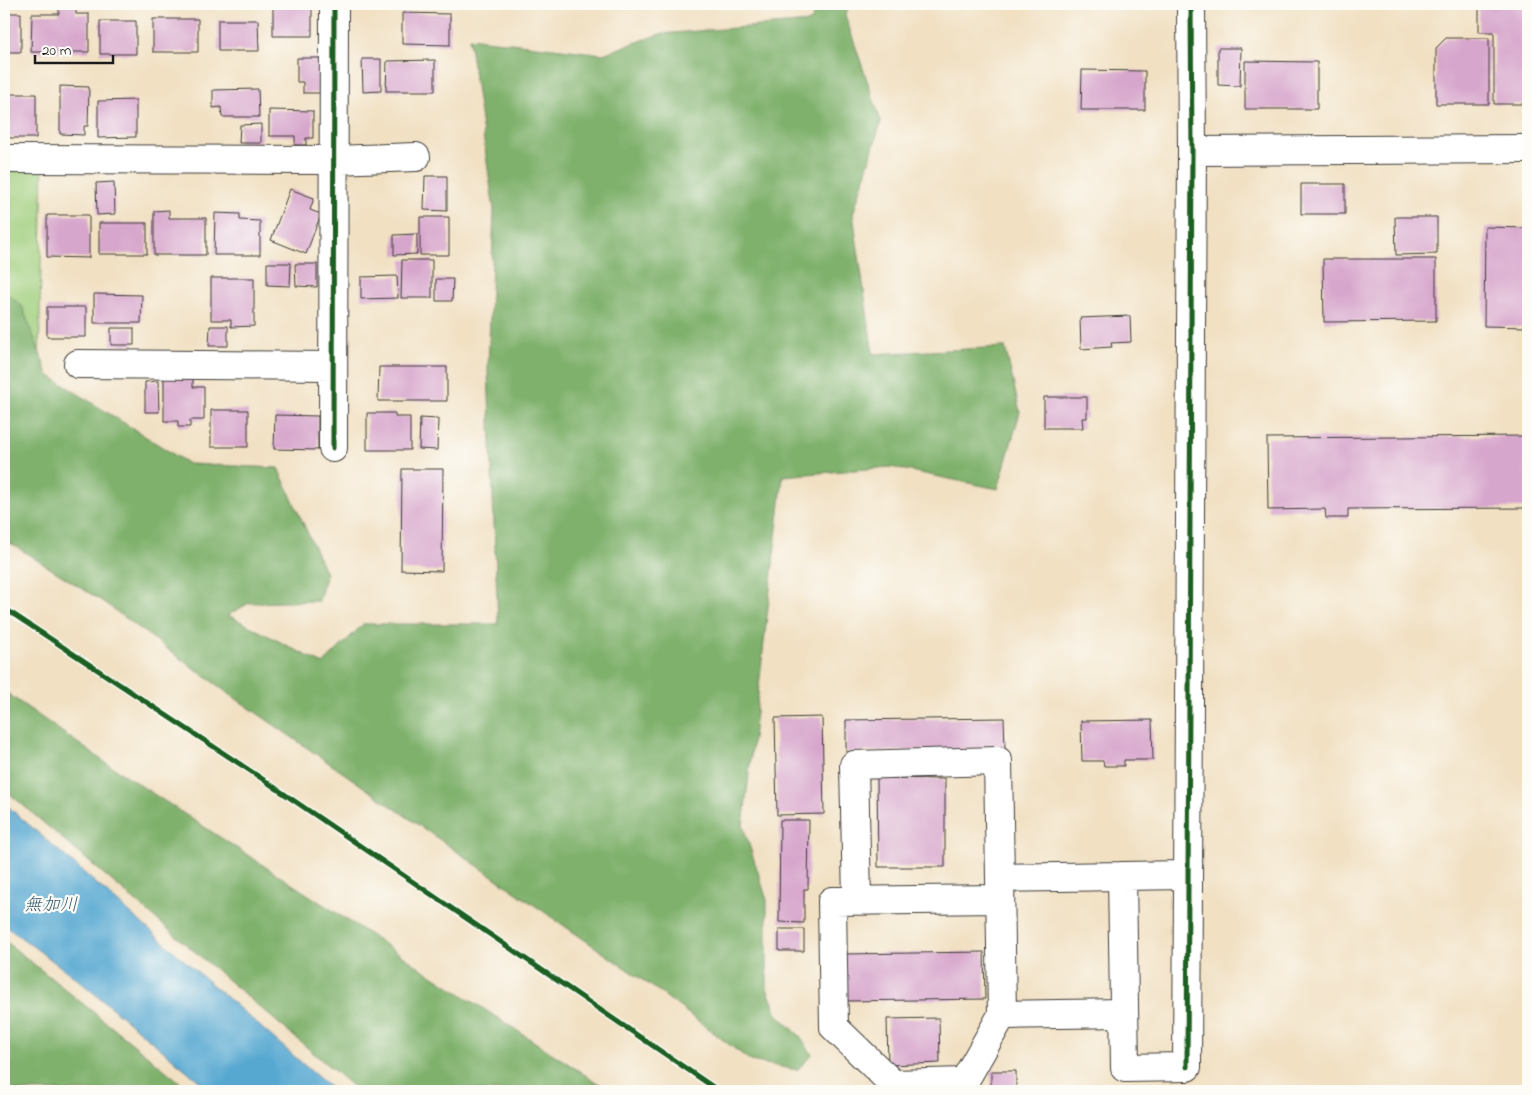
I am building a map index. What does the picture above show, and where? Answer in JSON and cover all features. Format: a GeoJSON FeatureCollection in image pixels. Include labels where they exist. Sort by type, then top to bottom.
{"type":"FeatureCollection","features":[{"type":"Feature","properties":{"kind":"street"},"geometry":{"type":"LineString","coordinates":[[333,448],[334,4]]}},
{"type":"Feature","properties":{"kind":"street"},"geometry":{"type":"LineString","coordinates":[[1122,876],[1125,1068],[1187,1066],[1186,875],[1192,151],[1190,4]]}},
{"type":"Feature","properties":{"kind":"street"},"geometry":{"type":"LineString","coordinates":[[1192,151],[1528,149]]}},
{"type":"Feature","properties":{"kind":"street"},"geometry":{"type":"LineString","coordinates":[[4,159],[335,160],[416,157]]}},
{"type":"Feature","properties":{"kind":"street"},"geometry":{"type":"LineString","coordinates":[[78,364],[332,366]]}},
{"type":"Feature","properties":{"kind":"street"},"geometry":{"type":"LineString","coordinates":[[857,900],[854,765],[998,761],[1000,888],[1002,1015],[964,1082],[893,1084],[834,1027],[832,901],[857,900],[1000,888],[1122,876],[1186,875]]}},
{"type":"Feature","properties":{"kind":"street"},"geometry":{"type":"LineString","coordinates":[[1002,1015],[1124,1013]]}},
{"type":"Feature","properties":{"kind":"green space"},"geometry":{"type":"Polygon","coordinates":[[[817,4],[851,4],[845,15],[881,122],[853,214],[873,354],[1005,347],[1020,412],[998,489],[891,467],[783,476],[743,826],[767,900],[767,988],[777,1014],[800,1036],[812,1055],[797,1070],[751,1061],[657,990],[225,691],[105,603],[4,539],[4,291],[22,306],[48,375],[189,464],[278,468],[326,573],[319,601],[249,603],[228,615],[323,664],[363,624],[498,624],[488,370],[494,210],[469,38],[603,54],[660,34],[811,22],[817,4]]]}},
{"type":"Feature","properties":{"kind":"green space"},"geometry":{"type":"Polygon","coordinates":[[[4,159],[43,160],[39,367],[4,350],[4,159]]]}},
{"type":"Feature","properties":{"kind":"green space"},"geometry":{"type":"Polygon","coordinates":[[[4,691],[106,763],[610,1091],[358,1091],[4,789],[4,691]]]}},
{"type":"Feature","properties":{"kind":"green space"},"geometry":{"type":"Polygon","coordinates":[[[4,940],[191,1091],[4,1091],[4,940]]]}},
{"type":"Feature","properties":{"kind":"water","name":"無加川"},"geometry":{"type":"Polygon","coordinates":[[[4,803],[334,1091],[211,1091],[77,979],[4,925],[4,803]]]}},
{"type":"Feature","properties":{"kind":"building"},"geometry":{"type":"Polygon","coordinates":[[[273,4],[312,4],[312,36],[273,36],[273,4]]]}},
{"type":"Feature","properties":{"kind":"building"},"geometry":{"type":"Polygon","coordinates":[[[1479,4],[1528,4],[1528,104],[1494,104],[1494,32],[1479,32],[1479,4]]]}},
{"type":"Feature","properties":{"kind":"building"},"geometry":{"type":"Polygon","coordinates":[[[59,5],[76,5],[76,14],[89,14],[89,52],[31,52],[32,14],[59,14],[59,5]]]}},
{"type":"Feature","properties":{"kind":"building"},"geometry":{"type":"Polygon","coordinates":[[[4,13],[21,13],[21,52],[4,52],[4,13]]]}},
{"type":"Feature","properties":{"kind":"building"},"geometry":{"type":"Polygon","coordinates":[[[402,13],[450,14],[450,45],[402,44],[402,13]]]}},
{"type":"Feature","properties":{"kind":"building"},"geometry":{"type":"Polygon","coordinates":[[[153,19],[198,19],[198,52],[153,52],[153,19]]]}},
{"type":"Feature","properties":{"kind":"building"},"geometry":{"type":"Polygon","coordinates":[[[218,20],[258,20],[259,51],[218,51],[218,20]]]}},
{"type":"Feature","properties":{"kind":"building"},"geometry":{"type":"Polygon","coordinates":[[[100,21],[136,21],[136,54],[100,54],[100,21]]]}},
{"type":"Feature","properties":{"kind":"building"},"geometry":{"type":"Polygon","coordinates":[[[1446,38],[1489,38],[1489,104],[1436,104],[1436,48],[1446,38]]]}},
{"type":"Feature","properties":{"kind":"building"},"geometry":{"type":"Polygon","coordinates":[[[1218,48],[1241,48],[1240,86],[1218,85],[1218,48]]]}},
{"type":"Feature","properties":{"kind":"building"},"geometry":{"type":"Polygon","coordinates":[[[297,58],[321,58],[321,93],[303,93],[303,82],[297,82],[297,58]]]}},
{"type":"Feature","properties":{"kind":"building"},"geometry":{"type":"Polygon","coordinates":[[[362,59],[381,59],[381,91],[363,92],[362,59]]]}},
{"type":"Feature","properties":{"kind":"building"},"geometry":{"type":"Polygon","coordinates":[[[435,60],[435,91],[386,91],[387,61],[435,60]]]}},
{"type":"Feature","properties":{"kind":"building"},"geometry":{"type":"Polygon","coordinates":[[[1245,61],[1317,62],[1317,109],[1245,109],[1245,61]]]}},
{"type":"Feature","properties":{"kind":"building"},"geometry":{"type":"Polygon","coordinates":[[[1082,70],[1145,71],[1145,110],[1081,110],[1082,70]]]}},
{"type":"Feature","properties":{"kind":"building"},"geometry":{"type":"Polygon","coordinates":[[[60,86],[89,87],[88,126],[84,126],[84,135],[60,134],[60,86]]]}},
{"type":"Feature","properties":{"kind":"building"},"geometry":{"type":"Polygon","coordinates":[[[258,89],[259,117],[222,117],[221,107],[213,108],[213,90],[258,89]]]}},
{"type":"Feature","properties":{"kind":"building"},"geometry":{"type":"Polygon","coordinates":[[[4,94],[36,94],[36,138],[4,138],[4,94]]]}},
{"type":"Feature","properties":{"kind":"building"},"geometry":{"type":"Polygon","coordinates":[[[136,100],[136,137],[98,138],[98,101],[136,100]]]}},
{"type":"Feature","properties":{"kind":"building"},"geometry":{"type":"Polygon","coordinates":[[[269,110],[313,111],[313,138],[306,138],[306,145],[295,145],[295,136],[269,136],[269,110]]]}},
{"type":"Feature","properties":{"kind":"building"},"geometry":{"type":"Polygon","coordinates":[[[261,124],[261,143],[239,143],[240,125],[261,124]]]}},
{"type":"Feature","properties":{"kind":"building"},"geometry":{"type":"Polygon","coordinates":[[[425,176],[447,176],[447,211],[424,210],[425,176]]]}},
{"type":"Feature","properties":{"kind":"building"},"geometry":{"type":"Polygon","coordinates":[[[114,182],[115,214],[97,215],[96,183],[114,182]]]}},
{"type":"Feature","properties":{"kind":"building"},"geometry":{"type":"Polygon","coordinates":[[[1301,184],[1345,184],[1345,214],[1301,214],[1301,184]]]}},
{"type":"Feature","properties":{"kind":"building"},"geometry":{"type":"Polygon","coordinates":[[[290,189],[314,198],[310,210],[321,214],[306,254],[271,240],[290,189]]]}},
{"type":"Feature","properties":{"kind":"building"},"geometry":{"type":"Polygon","coordinates":[[[169,210],[169,218],[206,218],[206,255],[154,255],[154,211],[169,210]]]}},
{"type":"Feature","properties":{"kind":"building"},"geometry":{"type":"Polygon","coordinates":[[[215,213],[240,214],[240,220],[260,221],[260,255],[214,255],[215,213]]]}},
{"type":"Feature","properties":{"kind":"building"},"geometry":{"type":"Polygon","coordinates":[[[47,215],[89,215],[89,258],[47,257],[47,215]]]}},
{"type":"Feature","properties":{"kind":"building"},"geometry":{"type":"Polygon","coordinates":[[[420,217],[449,217],[449,255],[420,255],[420,217]]]}},
{"type":"Feature","properties":{"kind":"building"},"geometry":{"type":"Polygon","coordinates":[[[1395,217],[1437,217],[1437,254],[1396,255],[1395,217]]]}},
{"type":"Feature","properties":{"kind":"building"},"geometry":{"type":"Polygon","coordinates":[[[99,223],[147,223],[147,254],[99,254],[99,223]]]}},
{"type":"Feature","properties":{"kind":"building"},"geometry":{"type":"Polygon","coordinates":[[[1485,227],[1528,228],[1528,327],[1484,326],[1485,227]]]}},
{"type":"Feature","properties":{"kind":"building"},"geometry":{"type":"Polygon","coordinates":[[[417,234],[417,254],[394,255],[394,235],[417,234]]]}},
{"type":"Feature","properties":{"kind":"building"},"geometry":{"type":"Polygon","coordinates":[[[1323,259],[1436,259],[1436,321],[1324,322],[1323,259]]]}},
{"type":"Feature","properties":{"kind":"building"},"geometry":{"type":"Polygon","coordinates":[[[402,260],[432,260],[432,298],[401,298],[402,260]]]}},
{"type":"Feature","properties":{"kind":"building"},"geometry":{"type":"Polygon","coordinates":[[[267,263],[291,263],[290,286],[267,285],[267,263]]]}},
{"type":"Feature","properties":{"kind":"building"},"geometry":{"type":"Polygon","coordinates":[[[295,264],[317,264],[317,287],[296,286],[295,264]]]}},
{"type":"Feature","properties":{"kind":"building"},"geometry":{"type":"Polygon","coordinates":[[[397,276],[398,298],[361,299],[361,277],[397,276]]]}},
{"type":"Feature","properties":{"kind":"building"},"geometry":{"type":"Polygon","coordinates":[[[211,278],[254,278],[254,326],[231,327],[231,320],[211,320],[211,278]]]}},
{"type":"Feature","properties":{"kind":"building"},"geometry":{"type":"Polygon","coordinates":[[[436,279],[453,279],[452,301],[436,301],[436,279]]]}},
{"type":"Feature","properties":{"kind":"building"},"geometry":{"type":"Polygon","coordinates":[[[94,294],[142,295],[141,323],[94,323],[94,294]]]}},
{"type":"Feature","properties":{"kind":"building"},"geometry":{"type":"Polygon","coordinates":[[[47,307],[86,307],[86,337],[47,337],[47,307]]]}},
{"type":"Feature","properties":{"kind":"building"},"geometry":{"type":"Polygon","coordinates":[[[1130,316],[1131,342],[1111,343],[1112,347],[1081,349],[1080,318],[1130,316]]]}},
{"type":"Feature","properties":{"kind":"building"},"geometry":{"type":"Polygon","coordinates":[[[210,326],[228,326],[228,346],[209,346],[210,326]]]}},
{"type":"Feature","properties":{"kind":"building"},"geometry":{"type":"Polygon","coordinates":[[[111,328],[134,328],[134,345],[111,345],[111,328]]]}},
{"type":"Feature","properties":{"kind":"building"},"geometry":{"type":"Polygon","coordinates":[[[379,367],[447,367],[447,401],[378,401],[379,367]]]}},
{"type":"Feature","properties":{"kind":"building"},"geometry":{"type":"Polygon","coordinates":[[[193,377],[193,387],[204,387],[204,420],[190,420],[190,427],[178,427],[178,421],[164,421],[164,378],[193,377]]]}},
{"type":"Feature","properties":{"kind":"building"},"geometry":{"type":"Polygon","coordinates":[[[158,381],[159,412],[145,412],[145,382],[158,381]]]}},
{"type":"Feature","properties":{"kind":"building"},"geometry":{"type":"Polygon","coordinates":[[[1044,397],[1087,397],[1087,418],[1082,418],[1083,428],[1044,428],[1044,397]]]}},
{"type":"Feature","properties":{"kind":"building"},"geometry":{"type":"Polygon","coordinates":[[[211,410],[248,410],[248,447],[211,447],[211,410]]]}},
{"type":"Feature","properties":{"kind":"building"},"geometry":{"type":"Polygon","coordinates":[[[367,413],[395,413],[395,417],[410,417],[410,450],[367,450],[367,413]]]}},
{"type":"Feature","properties":{"kind":"building"},"geometry":{"type":"Polygon","coordinates":[[[275,415],[318,416],[318,450],[274,449],[275,415]]]}},
{"type":"Feature","properties":{"kind":"building"},"geometry":{"type":"Polygon","coordinates":[[[420,418],[438,419],[437,450],[419,449],[420,418]]]}},
{"type":"Feature","properties":{"kind":"building"},"geometry":{"type":"Polygon","coordinates":[[[1528,436],[1528,508],[1348,509],[1348,518],[1326,518],[1325,509],[1268,510],[1267,438],[1528,436]]]}},
{"type":"Feature","properties":{"kind":"building"},"geometry":{"type":"Polygon","coordinates":[[[402,469],[443,469],[442,571],[401,570],[402,469]]]}},
{"type":"Feature","properties":{"kind":"building"},"geometry":{"type":"Polygon","coordinates":[[[822,717],[824,814],[777,815],[775,718],[822,717]]]}},
{"type":"Feature","properties":{"kind":"building"},"geometry":{"type":"Polygon","coordinates":[[[1004,718],[1005,749],[846,752],[846,720],[1004,718]]]}},
{"type":"Feature","properties":{"kind":"building"},"geometry":{"type":"Polygon","coordinates":[[[1152,720],[1153,760],[1124,760],[1124,766],[1104,766],[1103,761],[1082,761],[1081,721],[1152,720]]]}},
{"type":"Feature","properties":{"kind":"building"},"geometry":{"type":"Polygon","coordinates":[[[877,778],[945,779],[945,867],[878,867],[877,778]]]}},
{"type":"Feature","properties":{"kind":"building"},"geometry":{"type":"Polygon","coordinates":[[[780,820],[809,820],[808,889],[804,889],[804,923],[779,922],[780,820]]]}},
{"type":"Feature","properties":{"kind":"building"},"geometry":{"type":"Polygon","coordinates":[[[779,929],[804,929],[804,951],[779,951],[779,929]]]}},
{"type":"Feature","properties":{"kind":"building"},"geometry":{"type":"Polygon","coordinates":[[[984,952],[985,999],[845,1001],[844,954],[984,952]]]}},
{"type":"Feature","properties":{"kind":"building"},"geometry":{"type":"Polygon","coordinates":[[[939,1018],[940,1063],[888,1065],[887,1019],[939,1018]]]}},
{"type":"Feature","properties":{"kind":"building"},"geometry":{"type":"Polygon","coordinates":[[[991,1071],[1016,1071],[1016,1091],[991,1091],[991,1071]]]}},
{"type":"Feature","properties":{"kind":"cycle path"},"geometry":{"type":"LineString","coordinates":[[333,448],[334,4]]}},
{"type":"Feature","properties":{"kind":"cycle path"},"geometry":{"type":"LineString","coordinates":[[1187,1067],[1192,151],[1191,4]]}},
{"type":"Feature","properties":{"kind":"cycle path"},"geometry":{"type":"LineString","coordinates":[[4,608],[258,776],[719,1091]]}}]}
